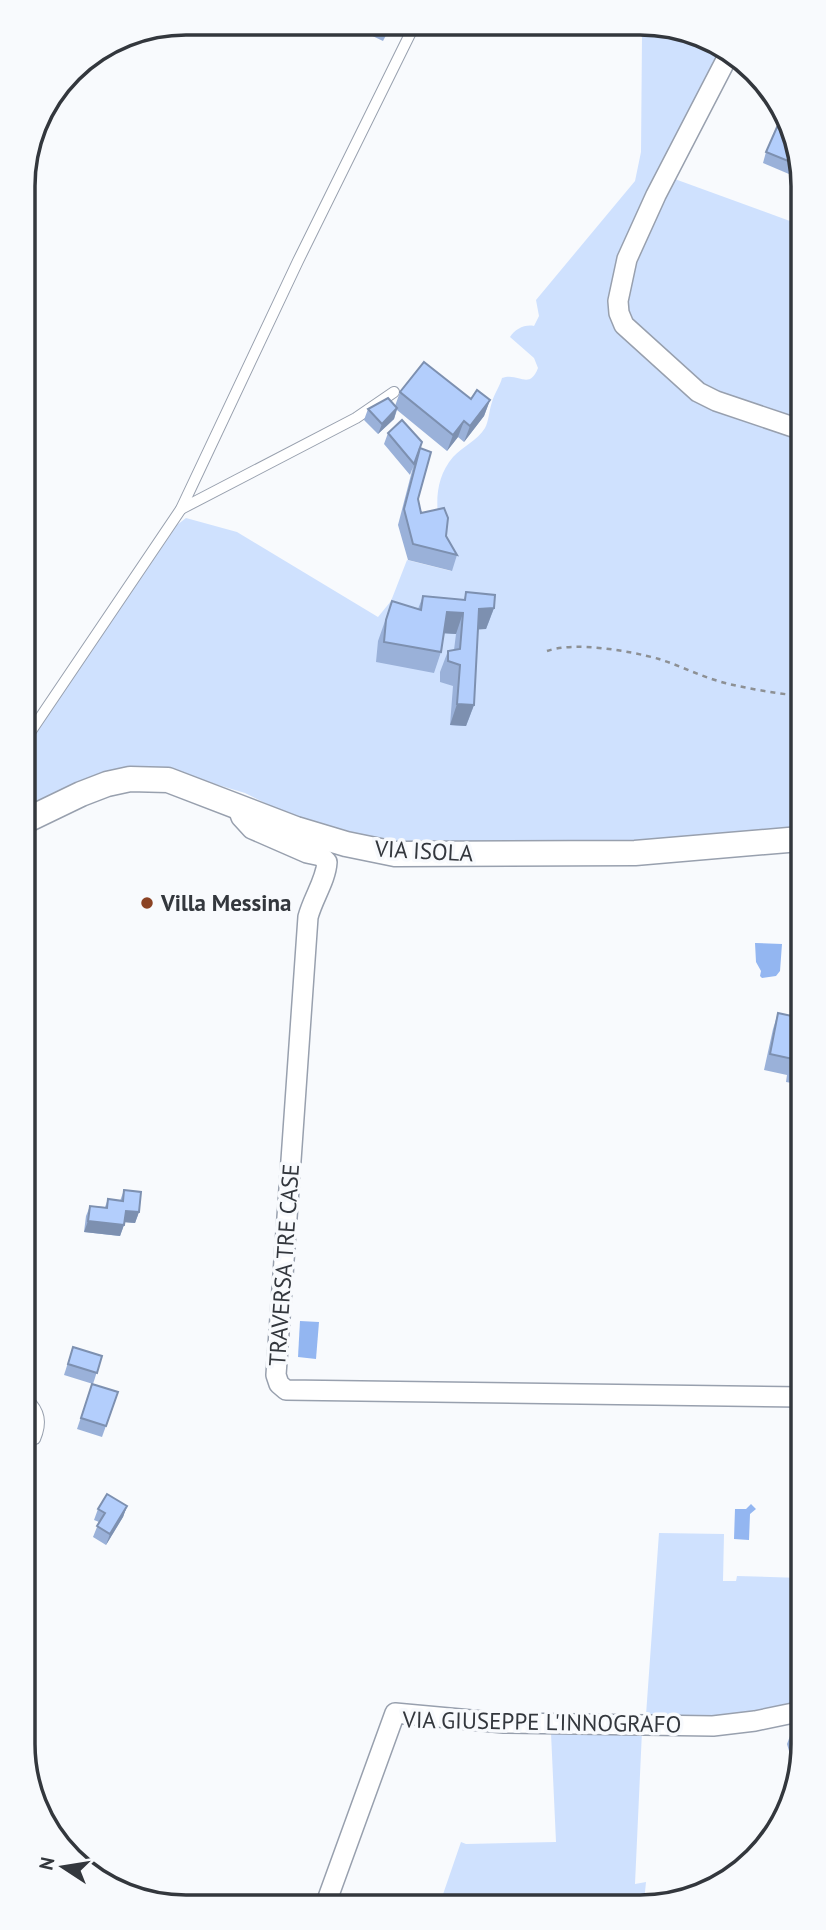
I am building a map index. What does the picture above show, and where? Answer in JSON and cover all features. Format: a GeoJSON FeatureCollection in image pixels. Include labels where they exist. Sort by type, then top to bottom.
{"type":"FeatureCollection","features":[{"type":"Feature","properties":{"kind":"street"},"geometry":{"type":"LineString","coordinates":[[725,61],[626,259],[620,282],[619,313],[624,325],[698,392],[716,401],[791,426]]}},
{"type":"Feature","properties":{"kind":"street","name":"VIA ISOLA"},"geometry":{"type":"LineString","coordinates":[[35,816],[107,784],[130,779],[168,780],[296,829],[346,844],[396,854],[635,853],[791,840]]}},
{"type":"Feature","properties":{"kind":"street","name":"TRAVERSA TRE CASE"},"geometry":{"type":"LineString","coordinates":[[237,806],[252,829],[307,853],[321,856],[327,862],[327,872],[312,898],[308,917],[275,1375],[279,1384],[286,1390],[300,1391],[791,1397]]}},
{"type":"Feature","properties":{"kind":"street","name":"VIA GIUSEPPE L'INNOGRAFO"},"geometry":{"type":"LineString","coordinates":[[329,1895],[394,1713],[504,1723],[713,1726],[791,1714]]}},
{"type":"Feature","properties":{"kind":"lane"},"geometry":{"type":"LineString","coordinates":[[35,725],[181,509],[298,261],[410,35]]}},
{"type":"Feature","properties":{"kind":"lane"},"geometry":{"type":"LineString","coordinates":[[181,509],[344,424],[394,392]]}},
{"type":"Feature","properties":{"kind":"lane"},"geometry":{"type":"LineString","coordinates":[[35,1410],[39,1415],[40,1427],[35,1439]]}},
{"type":"Feature","properties":{"kind":"path"},"geometry":{"type":"LineString","coordinates":[[547,651],[561,646],[575,646],[636,654],[660,659],[725,683],[791,694]]}},
{"type":"Feature","properties":{"kind":"shaded area"},"geometry":{"type":"Polygon","coordinates":[[[641,35],[660,36],[688,43],[721,58],[611,300],[690,392],[791,432],[791,831],[661,840],[396,848],[303,822],[245,793],[168,770],[35,808],[35,735],[177,525],[186,518],[237,532],[378,617],[391,601],[407,560],[451,571],[440,527],[437,498],[444,470],[453,457],[485,428],[502,378],[527,380],[535,375],[538,368],[534,358],[510,337],[520,328],[534,326],[539,316],[536,300],[635,181],[641,152],[641,35]]]}},
{"type":"Feature","properties":{"kind":"shaded area"},"geometry":{"type":"Polygon","coordinates":[[[672,178],[791,221],[791,420],[713,393],[634,325],[626,303],[630,273],[672,178]]]}},
{"type":"Feature","properties":{"kind":"shaded area"},"geometry":{"type":"Polygon","coordinates":[[[659,1533],[724,1534],[723,1581],[736,1581],[737,1576],[791,1578],[791,1707],[725,1718],[686,1719],[646,1715],[659,1533]]]}},
{"type":"Feature","properties":{"kind":"shaded area"},"geometry":{"type":"Polygon","coordinates":[[[642,1731],[635,1884],[646,1882],[645,1895],[443,1895],[461,1842],[556,1842],[551,1733],[642,1731]]]}},
{"type":"Feature","properties":{"kind":"water"},"geometry":{"type":"Polygon","coordinates":[[[755,943],[782,944],[780,971],[776,976],[760,976],[755,943]]]}},
{"type":"Feature","properties":{"kind":"water"},"geometry":{"type":"Polygon","coordinates":[[[300,1321],[319,1322],[316,1359],[298,1357],[300,1321]]]}},
{"type":"Feature","properties":{"kind":"water"},"geometry":{"type":"Polygon","coordinates":[[[751,1504],[756,1509],[750,1514],[749,1540],[734,1539],[735,1509],[746,1509],[751,1504]]]}},
{"type":"Feature","properties":{"kind":"building"},"geometry":{"type":"Polygon","coordinates":[[[777,127],[779,128],[789,161],[766,152],[777,127]]]}},
{"type":"Feature","properties":{"kind":"building"},"geometry":{"type":"Polygon","coordinates":[[[424,362],[471,399],[477,390],[490,400],[470,426],[464,421],[453,435],[400,392],[424,362]]]}},
{"type":"Feature","properties":{"kind":"building"},"geometry":{"type":"Polygon","coordinates":[[[388,398],[397,408],[382,424],[368,409],[388,398]]]}},
{"type":"Feature","properties":{"kind":"building"},"geometry":{"type":"Polygon","coordinates":[[[402,420],[422,442],[414,464],[388,433],[402,420]]]}},
{"type":"Feature","properties":{"kind":"building"},"geometry":{"type":"Polygon","coordinates":[[[420,448],[431,452],[418,499],[421,513],[444,508],[448,518],[446,536],[457,555],[413,544],[404,509],[420,448]]]}},
{"type":"Feature","properties":{"kind":"building"},"geometry":{"type":"Polygon","coordinates":[[[466,592],[495,595],[494,608],[479,609],[474,705],[457,704],[460,665],[448,661],[448,651],[460,649],[463,613],[447,612],[441,652],[384,642],[386,620],[392,601],[421,610],[423,596],[465,600],[466,592]]]}},
{"type":"Feature","properties":{"kind":"building"},"geometry":{"type":"Polygon","coordinates":[[[778,1013],[791,1016],[791,1059],[770,1054],[778,1013]]]}},
{"type":"Feature","properties":{"kind":"building"},"geometry":{"type":"Polygon","coordinates":[[[124,1190],[141,1192],[139,1212],[126,1211],[124,1225],[88,1221],[90,1206],[107,1208],[108,1199],[123,1201],[124,1190]]]}},
{"type":"Feature","properties":{"kind":"building"},"geometry":{"type":"Polygon","coordinates":[[[73,1347],[102,1356],[97,1373],[68,1364],[73,1347]]]}},
{"type":"Feature","properties":{"kind":"building"},"geometry":{"type":"Polygon","coordinates":[[[92,1384],[118,1392],[106,1426],[81,1418],[92,1384]]]}},
{"type":"Feature","properties":{"kind":"building"},"geometry":{"type":"Polygon","coordinates":[[[107,1494],[127,1506],[110,1534],[97,1526],[105,1513],[98,1509],[107,1494]]]}},
{"type":"Feature","properties":{"kind":"place","name":"Villa Messina"},"geometry":{"type":"Point","coordinates":[147,903]}}]}
